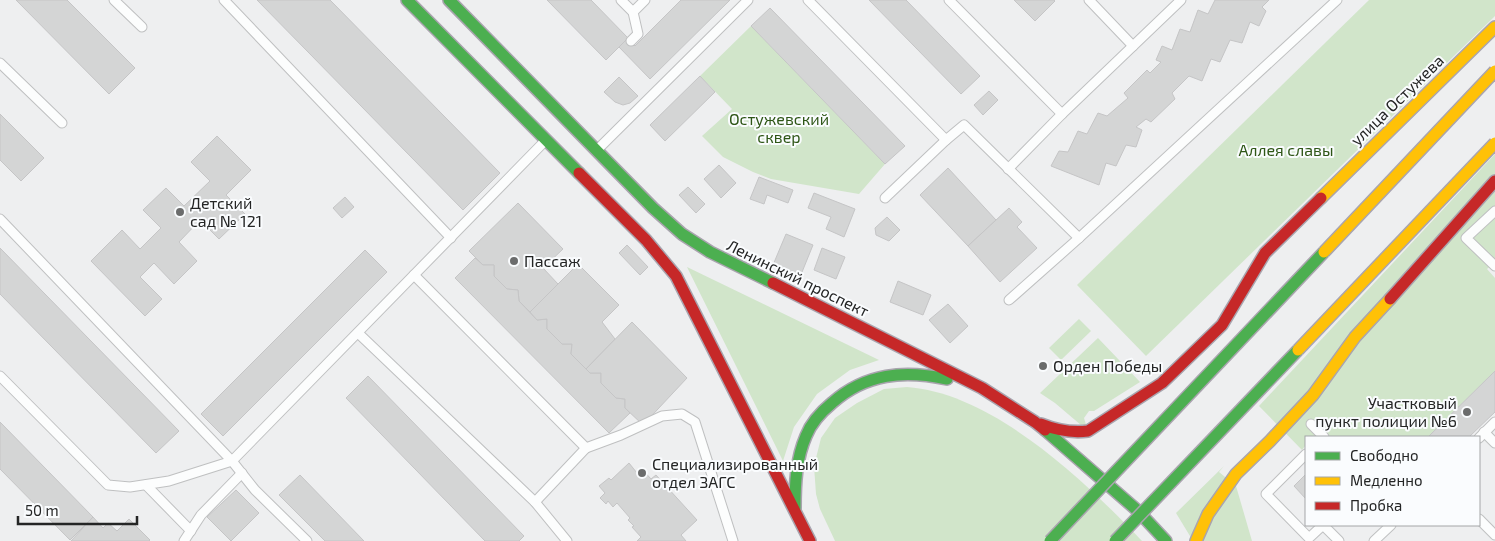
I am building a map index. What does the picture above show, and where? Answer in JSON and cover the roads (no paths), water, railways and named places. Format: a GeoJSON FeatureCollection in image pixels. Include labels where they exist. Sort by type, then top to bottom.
{"type":"FeatureCollection","features":[{"type":"Feature","properties":{"kind":"main road"},"geometry":{"type":"LineString","coordinates":[[407,0],[646,240],[676,276],[810,541]]}},
{"type":"Feature","properties":{"kind":"main road","name":"Ленинский проспект"},"geometry":{"type":"LineString","coordinates":[[449,0],[596,151],[682,234],[710,252],[982,388],[1035,422],[1106,481],[1166,541]]}},
{"type":"Feature","properties":{"kind":"main road","name":"улица Остужева"},"geometry":{"type":"LineString","coordinates":[[1035,422],[1062,430],[1088,431],[1162,383],[1222,325],[1265,253],[1495,28]]}},
{"type":"Feature","properties":{"kind":"main road"},"geometry":{"type":"LineString","coordinates":[[1050,541],[1495,71]]}},
{"type":"Feature","properties":{"kind":"main road"},"geometry":{"type":"LineString","coordinates":[[1115,541],[1495,143]]}},
{"type":"Feature","properties":{"kind":"main road"},"geometry":{"type":"LineString","coordinates":[[1196,541],[1208,514],[1236,474],[1313,395],[1355,337],[1495,181]]}},
{"type":"Feature","properties":{"kind":"main road"},"geometry":{"type":"LineString","coordinates":[[795,511],[798,463],[806,436],[822,413],[847,390],[877,376],[893,374],[933,375],[982,388]]}},
{"type":"Feature","properties":{"kind":"lane"},"geometry":{"type":"LineString","coordinates":[[114,0],[142,27]]}},
{"type":"Feature","properties":{"kind":"lane"},"geometry":{"type":"LineString","coordinates":[[224,0],[451,238]]}},
{"type":"Feature","properties":{"kind":"lane"},"geometry":{"type":"LineString","coordinates":[[621,0],[633,12],[638,34],[631,41]]}},
{"type":"Feature","properties":{"kind":"lane"},"geometry":{"type":"LineString","coordinates":[[633,12],[645,0]]}},
{"type":"Feature","properties":{"kind":"lane"},"geometry":{"type":"LineString","coordinates":[[596,151],[748,0]]}},
{"type":"Feature","properties":{"kind":"lane"},"geometry":{"type":"LineString","coordinates":[[808,0],[946,140]]}},
{"type":"Feature","properties":{"kind":"lane"},"geometry":{"type":"LineString","coordinates":[[949,0],[1062,114]]}},
{"type":"Feature","properties":{"kind":"lane"},"geometry":{"type":"LineString","coordinates":[[1089,0],[1133,46]]}},
{"type":"Feature","properties":{"kind":"lane"},"geometry":{"type":"LineString","coordinates":[[1008,169],[1062,114],[1182,0]]}},
{"type":"Feature","properties":{"kind":"lane"},"geometry":{"type":"LineString","coordinates":[[1009,300],[1337,0]]}},
{"type":"Feature","properties":{"kind":"lane"},"geometry":{"type":"LineString","coordinates":[[0,63],[62,123]]}},
{"type":"Feature","properties":{"kind":"lane"},"geometry":{"type":"LineString","coordinates":[[885,198],[964,125],[1079,238]]}},
{"type":"Feature","properties":{"kind":"lane"},"geometry":{"type":"LineString","coordinates":[[0,376],[108,485],[130,487],[169,481],[232,461],[546,140]]}},
{"type":"Feature","properties":{"kind":"lane"},"geometry":{"type":"LineString","coordinates":[[1495,212],[1466,238],[1495,266]]}},
{"type":"Feature","properties":{"kind":"lane"},"geometry":{"type":"LineString","coordinates":[[0,220],[232,461],[255,490],[307,541]]}},
{"type":"Feature","properties":{"kind":"lane"},"geometry":{"type":"LineString","coordinates":[[414,275],[586,448]]}},
{"type":"Feature","properties":{"kind":"lane"},"geometry":{"type":"LineString","coordinates":[[358,333],[535,502],[567,541]]}},
{"type":"Feature","properties":{"kind":"lane"},"geometry":{"type":"LineString","coordinates":[[535,502],[586,448],[621,435],[662,416],[682,414],[695,422],[733,541]]}},
{"type":"Feature","properties":{"kind":"lane"},"geometry":{"type":"LineString","coordinates":[[1495,422],[1482,435],[1495,443]]}},
{"type":"Feature","properties":{"kind":"lane"},"geometry":{"type":"LineString","coordinates":[[1310,424],[1323,436]]}},
{"type":"Feature","properties":{"kind":"lane"},"geometry":{"type":"LineString","coordinates":[[1305,455],[1266,494],[1307,540],[1322,526]]}},
{"type":"Feature","properties":{"kind":"lane"},"geometry":{"type":"LineString","coordinates":[[184,541],[201,515],[242,473]]}},
{"type":"Feature","properties":{"kind":"lane"},"geometry":{"type":"LineString","coordinates":[[146,484],[190,531]]}},
{"type":"Feature","properties":{"kind":"lane"},"geometry":{"type":"LineString","coordinates":[[1480,520],[1495,535]]}},
{"type":"Feature","properties":{"kind":"lane"},"geometry":{"type":"LineString","coordinates":[[1324,526],[1339,541]]}},
{"type":"Feature","properties":{"kind":"lane"},"geometry":{"type":"LineString","coordinates":[[1374,541],[1390,526]]}},
{"type":"Feature","properties":{"kind":"place","name":"Детский сад № 121"},"geometry":{"type":"Point","coordinates":[180,212]}},
{"type":"Feature","properties":{"kind":"place","name":"Пассаж"},"geometry":{"type":"Point","coordinates":[514,261]}},
{"type":"Feature","properties":{"kind":"place","name":"Орден Победы"},"geometry":{"type":"Point","coordinates":[1043,366]}},
{"type":"Feature","properties":{"kind":"place","name":"Участковый пункт полиции №6"},"geometry":{"type":"Point","coordinates":[1467,412]}},
{"type":"Feature","properties":{"kind":"place","name":"Специализированный отдел ЗАГС"},"geometry":{"type":"Point","coordinates":[642,473]}},
{"type":"Feature","properties":{"kind":"park label","name":"Остужевский сквер"},"geometry":{"type":"Point","coordinates":[779,128]}},
{"type":"Feature","properties":{"kind":"park label","name":"Аллея славы"},"geometry":{"type":"Point","coordinates":[1286,150]}}]}
